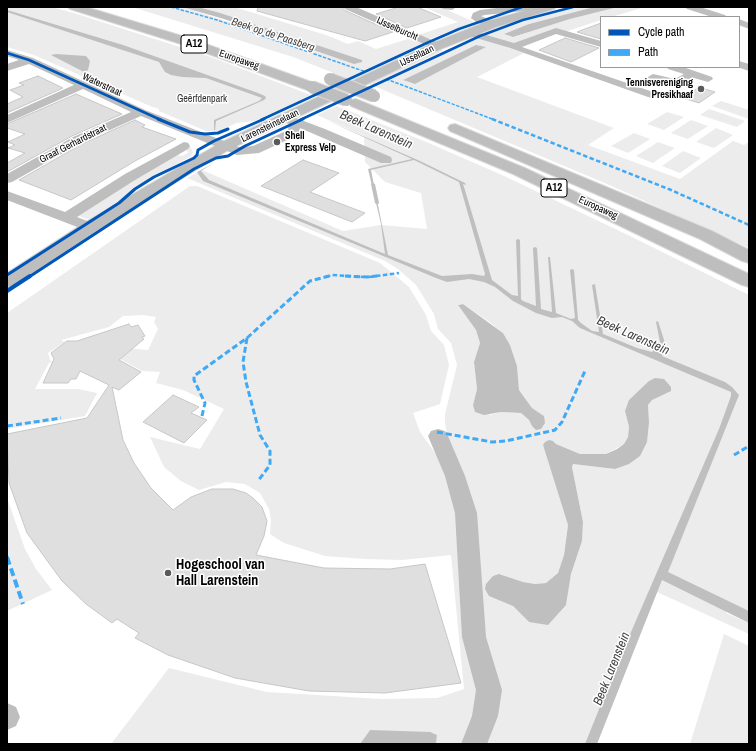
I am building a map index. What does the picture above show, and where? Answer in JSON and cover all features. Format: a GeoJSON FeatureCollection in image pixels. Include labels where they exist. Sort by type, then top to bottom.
{"type":"FeatureCollection","features":[{"type":"Feature","properties":{"kind":"main road","name":"Europaweg"},"geometry":{"type":"LineString","coordinates":[[74,7],[314,80],[356,103],[519,171],[749,281]]}},
{"type":"Feature","properties":{"kind":"main road","name":"Europaweg"},"geometry":{"type":"LineString","coordinates":[[108,7],[246,50]]}},
{"type":"Feature","properties":{"kind":"main road","name":"IJssellaan"},"geometry":{"type":"LineString","coordinates":[[306,108],[436,46],[492,24],[550,7]]}},
{"type":"Feature","properties":{"kind":"main road","name":"Europaweg"},"geometry":{"type":"LineString","coordinates":[[314,80],[330,79],[487,141],[749,256]]}},
{"type":"Feature","properties":{"kind":"main road","name":"Larensteinselaan"},"geometry":{"type":"LineString","coordinates":[[7,281],[90,227],[231,148],[290,120],[306,108]]}},
{"type":"Feature","properties":{"kind":"street","name":"IJsselburcht"},"geometry":{"type":"LineString","coordinates":[[348,7],[436,46]]}},
{"type":"Feature","properties":{"kind":"street"},"geometry":{"type":"LineString","coordinates":[[492,24],[479,20],[476,15],[483,12],[533,7]]}},
{"type":"Feature","properties":{"kind":"street","name":"IJssellaan"},"geometry":{"type":"LineString","coordinates":[[544,7],[550,7]]}},
{"type":"Feature","properties":{"kind":"street"},"geometry":{"type":"LineString","coordinates":[[690,7],[713,16]]}},
{"type":"Feature","properties":{"kind":"street"},"geometry":{"type":"LineString","coordinates":[[514,46],[550,32],[560,31],[600,44]]}},
{"type":"Feature","properties":{"kind":"street"},"geometry":{"type":"LineString","coordinates":[[469,33],[514,46],[519,50],[652,95]]}},
{"type":"Feature","properties":{"kind":"street","name":"Waterstraat"},"geometry":{"type":"LineString","coordinates":[[7,52],[29,60],[141,112],[231,148]]}},
{"type":"Feature","properties":{"kind":"street"},"geometry":{"type":"LineString","coordinates":[[7,68],[29,60]]}},
{"type":"Feature","properties":{"kind":"street"},"geometry":{"type":"LineString","coordinates":[[675,68],[708,79]]}},
{"type":"Feature","properties":{"kind":"street"},"geometry":{"type":"LineString","coordinates":[[653,77],[671,82],[677,82],[693,74]]}},
{"type":"Feature","properties":{"kind":"street"},"geometry":{"type":"LineString","coordinates":[[7,119],[84,86]]}},
{"type":"Feature","properties":{"kind":"street","name":"Graaf Gerhardstraat"},"geometry":{"type":"LineString","coordinates":[[7,179],[78,140],[141,112]]}},
{"type":"Feature","properties":{"kind":"street"},"geometry":{"type":"LineString","coordinates":[[290,120],[386,160]]}},
{"type":"Feature","properties":{"kind":"street"},"geometry":{"type":"LineString","coordinates":[[66,218],[84,205],[184,146]]}},
{"type":"Feature","properties":{"kind":"street"},"geometry":{"type":"LineString","coordinates":[[7,195],[90,227]]}},
{"type":"Feature","properties":{"kind":"street"},"geometry":{"type":"LineString","coordinates":[[438,436],[455,476],[466,512],[474,637],[489,690],[485,716],[474,744]]}},
{"type":"Feature","properties":{"kind":"green space","name":"Geërfdenpark"},"geometry":{"type":"Polygon","coordinates":[[[7,7],[52,7],[77,14],[211,57],[311,95],[255,121],[237,123],[218,131],[206,131],[34,55],[7,47],[7,7]]]}},
{"type":"Feature","properties":{"kind":"green space"},"geometry":{"type":"Polygon","coordinates":[[[132,7],[182,7],[311,48],[362,60],[198,7],[234,7],[326,35],[348,44],[358,41],[376,49],[411,38],[423,43],[349,79],[293,57],[132,7]]]}},
{"type":"Feature","properties":{"kind":"green space"},"geometry":{"type":"Polygon","coordinates":[[[424,7],[441,7],[474,22],[430,39],[418,35],[458,22],[424,7]]]}},
{"type":"Feature","properties":{"kind":"green space"},"geometry":{"type":"Polygon","coordinates":[[[577,7],[594,7],[529,24],[504,34],[513,37],[570,19],[618,7],[645,7],[614,16],[600,16],[600,20],[565,32],[519,43],[512,44],[485,35],[529,20],[577,7]]]}},
{"type":"Feature","properties":{"kind":"green space"},"geometry":{"type":"Polygon","coordinates":[[[479,38],[524,53],[477,77],[614,128],[588,145],[680,179],[733,141],[744,145],[749,142],[749,248],[607,184],[374,86],[479,38]],[[476,45],[403,80],[415,84],[486,47],[476,45]]]}},
{"type":"Feature","properties":{"kind":"green space"},"geometry":{"type":"Polygon","coordinates":[[[440,49],[443,51],[371,85],[368,84],[440,49]]]}},
{"type":"Feature","properties":{"kind":"green space"},"geometry":{"type":"Polygon","coordinates":[[[721,101],[749,110],[749,119],[712,106],[721,101]]]}},
{"type":"Feature","properties":{"kind":"green space"},"geometry":{"type":"Polygon","coordinates":[[[337,106],[424,141],[502,175],[749,295],[749,611],[733,604],[726,613],[749,623],[749,634],[657,592],[594,744],[482,744],[490,719],[445,422],[445,414],[457,365],[451,343],[438,329],[434,314],[416,285],[398,269],[385,261],[187,178],[202,170],[343,231],[381,225],[427,229],[421,193],[385,182],[365,162],[364,136],[317,115],[337,106]],[[463,304],[458,305],[476,330],[480,343],[474,362],[477,389],[473,405],[490,415],[501,412],[521,413],[529,420],[532,426],[544,416],[532,408],[519,390],[517,366],[510,345],[503,333],[463,304]],[[671,387],[625,411],[629,427],[628,437],[624,444],[606,454],[580,454],[556,444],[553,441],[543,445],[568,525],[564,555],[558,573],[546,583],[535,584],[523,582],[499,574],[513,606],[529,622],[566,605],[571,574],[582,541],[583,522],[572,467],[573,464],[615,469],[649,422],[648,405],[652,400],[671,387]]]}},
{"type":"Feature","properties":{"kind":"green space"},"geometry":{"type":"Polygon","coordinates":[[[709,109],[745,121],[737,127],[700,115],[709,109]]]}},
{"type":"Feature","properties":{"kind":"green space"},"geometry":{"type":"Polygon","coordinates":[[[667,112],[684,117],[664,130],[647,124],[667,112]]]}},
{"type":"Feature","properties":{"kind":"green space"},"geometry":{"type":"Polygon","coordinates":[[[691,120],[708,126],[688,139],[671,133],[691,120]]]}},
{"type":"Feature","properties":{"kind":"green space"},"geometry":{"type":"Polygon","coordinates":[[[716,128],[733,135],[714,148],[696,142],[716,128]]]}},
{"type":"Feature","properties":{"kind":"green space"},"geometry":{"type":"Polygon","coordinates":[[[634,133],[650,139],[628,153],[611,146],[634,133]]]}},
{"type":"Feature","properties":{"kind":"green space"},"geometry":{"type":"Polygon","coordinates":[[[188,142],[193,152],[191,156],[135,188],[124,198],[91,218],[87,219],[76,215],[141,173],[176,155],[182,156],[188,153],[185,143],[188,142]]]}},
{"type":"Feature","properties":{"kind":"green space"},"geometry":{"type":"Polygon","coordinates":[[[658,142],[675,148],[653,163],[636,156],[658,142]]]}},
{"type":"Feature","properties":{"kind":"green space"},"geometry":{"type":"Polygon","coordinates":[[[683,151],[701,158],[680,173],[662,166],[683,151]]]}},
{"type":"Feature","properties":{"kind":"green space"},"geometry":{"type":"Polygon","coordinates":[[[190,186],[197,186],[380,263],[409,287],[426,315],[431,331],[444,345],[449,365],[440,404],[413,413],[420,432],[436,454],[448,477],[460,514],[481,691],[465,744],[436,744],[437,735],[370,730],[360,744],[111,744],[169,668],[267,692],[382,699],[437,698],[464,689],[451,555],[402,560],[325,556],[284,543],[270,534],[271,520],[269,509],[260,493],[245,484],[226,482],[199,490],[181,481],[164,467],[150,437],[200,449],[224,409],[183,390],[156,383],[160,372],[142,371],[120,359],[125,355],[127,348],[148,350],[158,329],[154,322],[156,317],[143,315],[123,316],[109,327],[61,340],[65,342],[48,353],[50,360],[53,362],[49,363],[35,389],[78,389],[97,393],[85,416],[7,429],[7,313],[190,186]]]}},
{"type":"Feature","properties":{"kind":"green space"},"geometry":{"type":"Polygon","coordinates":[[[7,498],[25,549],[36,569],[52,590],[7,611],[7,498]]]}},
{"type":"Feature","properties":{"kind":"green space"},"geometry":{"type":"Polygon","coordinates":[[[724,634],[749,646],[749,744],[690,744],[724,634]]]}},
{"type":"Feature","properties":{"kind":"water","name":"Beek op de Paasberg"},"geometry":{"type":"Polygon","coordinates":[[[182,7],[198,7],[220,13],[362,60],[362,62],[354,64],[224,19],[182,7]]]}},
{"type":"Feature","properties":{"kind":"water"},"geometry":{"type":"Polygon","coordinates":[[[594,7],[618,7],[570,19],[513,37],[504,34],[529,24],[594,7]]]}},
{"type":"Feature","properties":{"kind":"water"},"geometry":{"type":"Polygon","coordinates":[[[7,10],[123,45],[258,93],[266,98],[216,121],[214,130],[214,120],[259,101],[262,98],[206,78],[171,75],[165,72],[159,62],[7,12],[7,10]]]}},
{"type":"Feature","properties":{"kind":"water"},"geometry":{"type":"Polygon","coordinates":[[[476,45],[486,47],[415,84],[403,80],[476,45]]]}},
{"type":"Feature","properties":{"kind":"water"},"geometry":{"type":"Polygon","coordinates":[[[51,55],[86,56],[90,61],[88,70],[84,72],[51,55]]]}},
{"type":"Feature","properties":{"kind":"water"},"geometry":{"type":"Polygon","coordinates":[[[324,119],[420,161],[465,183],[466,185],[463,184],[492,280],[512,295],[518,296],[516,240],[518,239],[520,240],[521,299],[523,301],[536,306],[533,248],[535,247],[537,248],[541,309],[552,312],[548,257],[550,257],[556,313],[571,319],[575,318],[570,270],[572,269],[574,270],[578,320],[581,323],[592,331],[599,332],[592,285],[595,284],[603,334],[637,348],[652,352],[652,347],[660,342],[656,322],[658,321],[664,340],[665,350],[662,356],[725,382],[739,395],[668,572],[749,611],[749,623],[662,580],[597,744],[585,744],[618,662],[719,429],[731,396],[731,392],[580,328],[572,321],[562,317],[552,318],[536,313],[513,301],[495,287],[484,282],[469,279],[447,282],[436,278],[203,181],[197,172],[214,163],[201,171],[209,180],[385,254],[381,224],[368,169],[412,159],[324,119]],[[414,160],[371,170],[388,255],[442,276],[472,274],[484,276],[485,274],[459,182],[414,160]]]}},
{"type":"Feature","properties":{"kind":"water"},"geometry":{"type":"Polygon","coordinates":[[[463,304],[503,333],[510,345],[517,366],[519,390],[532,408],[544,416],[545,423],[541,429],[536,430],[529,420],[521,413],[501,412],[484,415],[475,412],[473,405],[477,389],[474,362],[480,343],[476,330],[458,305],[463,304]]]}},
{"type":"Feature","properties":{"kind":"water"},"geometry":{"type":"Polygon","coordinates":[[[655,378],[664,379],[671,387],[671,391],[652,400],[648,405],[649,422],[647,442],[640,456],[629,464],[615,469],[573,464],[572,467],[583,522],[582,541],[571,574],[566,605],[548,625],[529,622],[513,606],[489,596],[485,589],[486,584],[493,576],[499,574],[523,582],[535,584],[546,583],[558,573],[564,555],[568,525],[543,445],[549,440],[580,454],[606,454],[617,449],[624,444],[628,437],[629,427],[625,411],[629,400],[649,381],[655,378]]]}},
{"type":"Feature","properties":{"kind":"water"},"geometry":{"type":"Polygon","coordinates":[[[370,730],[430,732],[437,735],[436,744],[360,744],[370,730]]]}},
{"type":"Feature","properties":{"kind":"building"},"geometry":{"type":"Polygon","coordinates":[[[258,7],[342,7],[344,10],[393,32],[365,41],[257,11],[258,7]]]}},
{"type":"Feature","properties":{"kind":"building"},"geometry":{"type":"Polygon","coordinates":[[[399,7],[417,7],[441,17],[407,28],[376,14],[399,7]]]}},
{"type":"Feature","properties":{"kind":"building"},"geometry":{"type":"Polygon","coordinates":[[[600,23],[600,39],[577,32],[600,23]]]}},
{"type":"Feature","properties":{"kind":"building"},"geometry":{"type":"Polygon","coordinates":[[[565,38],[599,48],[571,62],[539,50],[565,38]]]}},
{"type":"Feature","properties":{"kind":"building"},"geometry":{"type":"Polygon","coordinates":[[[38,76],[63,88],[7,113],[7,104],[23,97],[10,90],[24,85],[19,83],[38,76]]]}},
{"type":"Feature","properties":{"kind":"building"},"geometry":{"type":"Polygon","coordinates":[[[699,87],[715,92],[699,103],[683,98],[699,87]]]}},
{"type":"Feature","properties":{"kind":"building"},"geometry":{"type":"Polygon","coordinates":[[[76,94],[122,114],[72,136],[7,172],[7,163],[25,153],[8,148],[15,145],[8,142],[25,134],[7,128],[7,124],[76,94]]]}},
{"type":"Feature","properties":{"kind":"building"},"geometry":{"type":"Polygon","coordinates":[[[135,120],[145,125],[142,127],[176,139],[135,161],[71,200],[19,180],[82,144],[135,120]]]}},
{"type":"Feature","properties":{"kind":"building"},"geometry":{"type":"Polygon","coordinates":[[[303,160],[339,173],[310,192],[365,213],[352,222],[261,186],[303,160]]]}},
{"type":"Feature","properties":{"kind":"building"},"geometry":{"type":"Polygon","coordinates":[[[129,324],[131,327],[138,325],[145,336],[142,337],[144,339],[119,360],[141,372],[119,390],[112,387],[123,440],[134,463],[151,488],[173,510],[191,497],[212,489],[233,489],[246,493],[262,507],[267,521],[264,536],[256,555],[324,568],[390,569],[425,564],[461,683],[385,693],[309,691],[235,678],[168,655],[135,638],[139,633],[117,619],[112,623],[86,604],[62,581],[27,533],[9,483],[7,434],[87,418],[109,385],[80,371],[76,379],[71,379],[68,383],[43,383],[54,359],[51,353],[67,341],[77,341],[129,324]]]}},
{"type":"Feature","properties":{"kind":"building"},"geometry":{"type":"Polygon","coordinates":[[[173,395],[199,407],[191,413],[207,420],[184,443],[143,422],[173,395]]]}},
{"type":"Feature","properties":{"kind":"waterway","name":"Beek Larenstein"},"geometry":{"type":"LineString","coordinates":[[373,184],[377,203]]}},
{"type":"Feature","properties":{"kind":"marked path"},"geometry":{"type":"LineString","coordinates":[[171,7],[217,20],[366,72]]}},
{"type":"Feature","properties":{"kind":"marked path"},"geometry":{"type":"LineString","coordinates":[[386,79],[521,130],[671,190],[749,225]]}},
{"type":"Feature","properties":{"kind":"marked path"},"geometry":{"type":"LineString","coordinates":[[202,416],[205,403],[194,380],[194,376],[247,338],[310,281],[332,275],[367,277],[399,273]]}},
{"type":"Feature","properties":{"kind":"marked path"},"geometry":{"type":"LineString","coordinates":[[247,338],[243,362],[246,382],[260,435],[270,451],[270,465],[258,481]]}},
{"type":"Feature","properties":{"kind":"marked path"},"geometry":{"type":"LineString","coordinates":[[437,432],[492,442],[506,441],[555,430],[562,422],[585,371]]}},
{"type":"Feature","properties":{"kind":"marked path"},"geometry":{"type":"LineString","coordinates":[[7,426],[61,418]]}},
{"type":"Feature","properties":{"kind":"marked path"},"geometry":{"type":"LineString","coordinates":[[734,455],[749,446]]}},
{"type":"Feature","properties":{"kind":"marked path"},"geometry":{"type":"LineString","coordinates":[[7,557],[23,604]]}},
{"type":"Feature","properties":{"kind":"cycle path"},"geometry":{"type":"LineString","coordinates":[[7,275],[119,203],[135,189],[154,177],[194,158],[197,155],[198,150],[214,141],[311,98],[429,42],[459,29],[522,7]]}},
{"type":"Feature","properties":{"kind":"cycle path"},"geometry":{"type":"LineString","coordinates":[[7,291],[194,169],[216,158],[228,156],[245,146],[480,36],[523,20],[573,7]]}},
{"type":"Feature","properties":{"kind":"cycle path"},"geometry":{"type":"LineString","coordinates":[[7,53],[29,60],[141,112],[190,132],[205,134],[218,133],[228,129]]}},
{"type":"Feature","properties":{"kind":"place","name":"Tennisvereniging Presikhaaf"},"geometry":{"type":"Point","coordinates":[701,89]}},
{"type":"Feature","properties":{"kind":"place","name":"Shell Express Velp"},"geometry":{"type":"Point","coordinates":[277,142]}},
{"type":"Feature","properties":{"kind":"place","name":"Hogeschool van Hall Larenstein"},"geometry":{"type":"Point","coordinates":[168,573]}}]}
